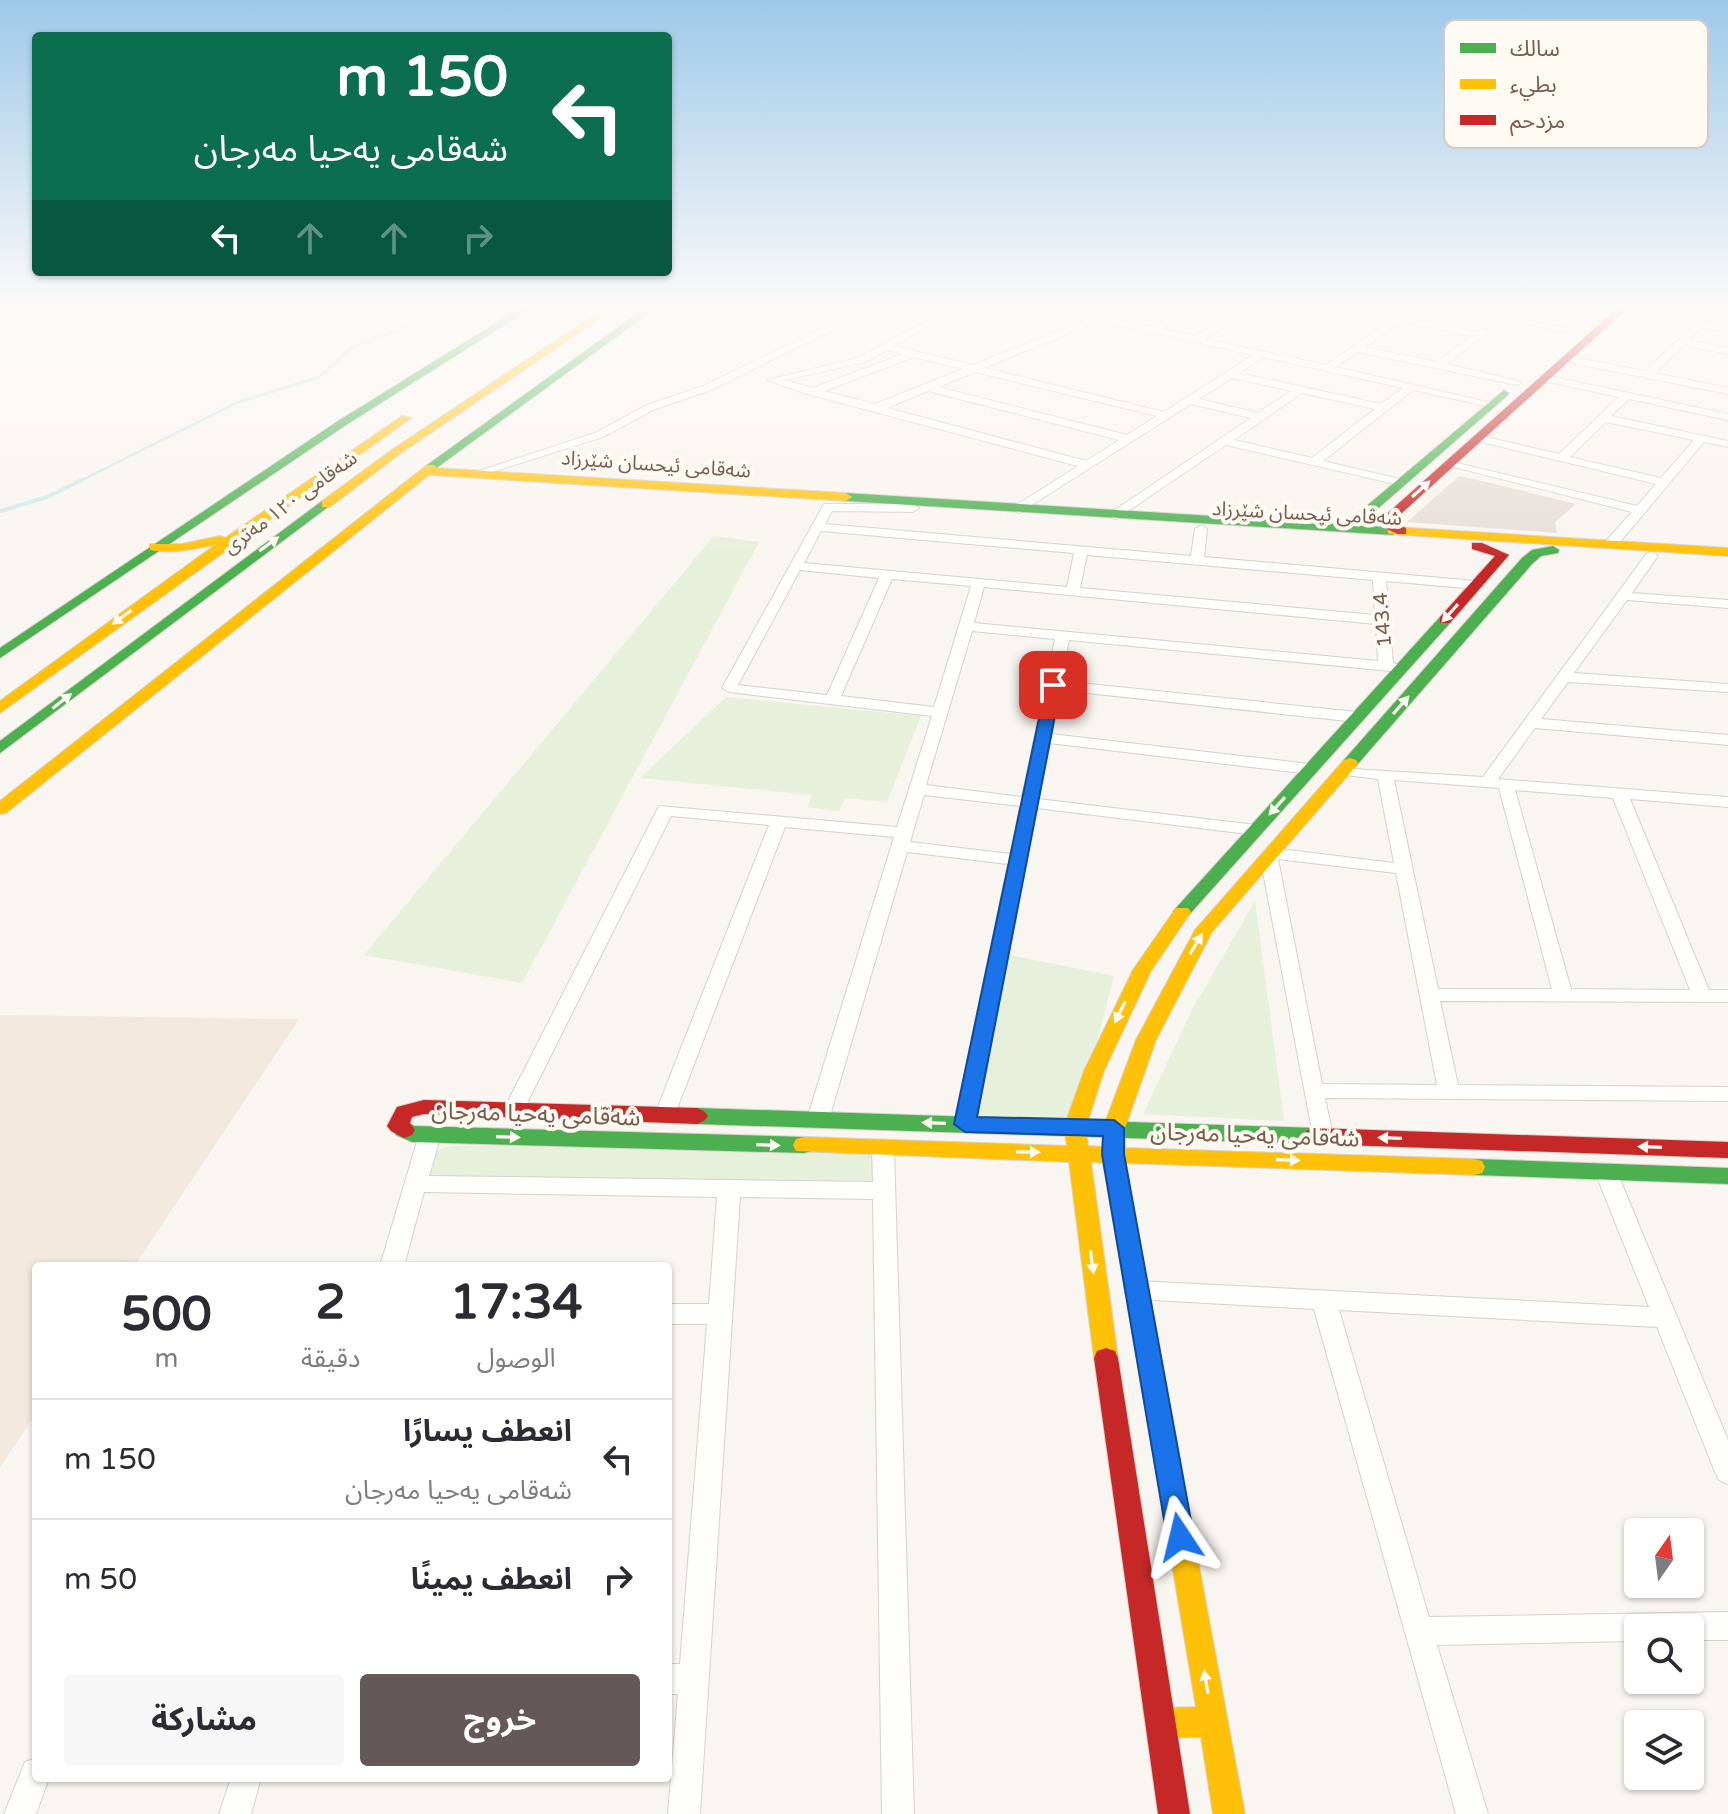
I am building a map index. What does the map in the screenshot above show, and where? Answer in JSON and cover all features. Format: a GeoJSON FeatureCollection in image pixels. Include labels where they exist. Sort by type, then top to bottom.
{"type":"FeatureCollection","features":[{"type":"Feature","properties":{"kind":"main road"},"geometry":{"type":"LineString","coordinates":[[0,654],[148,552],[400,390]]}},
{"type":"Feature","properties":{"kind":"main road","name":"شەقامی ١٢٠ مەتری"},"geometry":{"type":"LineString","coordinates":[[0,748],[397,451],[489,390]]}},
{"type":"Feature","properties":{"kind":"main road"},"geometry":{"type":"LineString","coordinates":[[0,809],[425,471],[538,390]]}},
{"type":"Feature","properties":{"kind":"main road"},"geometry":{"type":"LineString","coordinates":[[1337,528],[1351,525],[1514,390]]}},
{"type":"Feature","properties":{"kind":"main road"},"geometry":{"type":"LineString","coordinates":[[1408,532],[1384,524],[1477,438],[1508,395],[1519,390]]}},
{"type":"Feature","properties":{"kind":"main road","name":"شەقامی ١٢٠ مەتری"},"geometry":{"type":"LineString","coordinates":[[0,708],[238,533],[428,403]]}},
{"type":"Feature","properties":{"kind":"main road","name":"شەقامی ئیحسان شێرزاد"},"geometry":{"type":"LineString","coordinates":[[425,471],[1116,515],[1477,546],[1728,561]]}},
{"type":"Feature","properties":{"kind":"main road","name":"شەقامی ئیحسان شێرزاد"},"geometry":{"type":"LineString","coordinates":[[885,501],[913,508],[1201,529],[1337,528],[1728,551]]}},
{"type":"Feature","properties":{"kind":"main road"},"geometry":{"type":"LineString","coordinates":[[1364,514],[1375,520],[1386,520]]}},
{"type":"Feature","properties":{"kind":"main road"},"geometry":{"type":"LineString","coordinates":[[148,552],[193,546],[238,533]]}},
{"type":"Feature","properties":{"kind":"main road"},"geometry":{"type":"LineString","coordinates":[[1477,546],[1503,555],[1519,556],[1527,561]]}},
{"type":"Feature","properties":{"kind":"main road"},"geometry":{"type":"LineString","coordinates":[[1229,1814],[1113,1154],[1116,1120],[1146,1040],[1204,930],[1527,561],[1539,552],[1553,550]]}},
{"type":"Feature","properties":{"kind":"main road"},"geometry":{"type":"LineString","coordinates":[[148,552],[168,565],[171,577],[166,585]]}},
{"type":"Feature","properties":{"kind":"main road"},"geometry":{"type":"LineString","coordinates":[[1174,1814],[1079,1176],[1075,1127],[1117,1018],[1170,926],[1357,717],[1394,667],[1503,555]]}},
{"type":"Feature","properties":{"kind":"main road"},"geometry":{"type":"LineString","coordinates":[[1339,737],[1365,746]]}},
{"type":"Feature","properties":{"kind":"main road"},"geometry":{"type":"LineString","coordinates":[[1083,1103],[1116,1120]]}},
{"type":"Feature","properties":{"kind":"main road","name":"شەقامی یەحیا مەرجان"},"geometry":{"type":"LineString","coordinates":[[1728,1150],[1322,1136],[1116,1120],[1075,1127],[414,1107],[398,1119],[398,1126],[403,1132],[430,1135],[1113,1154],[1728,1176]]}},
{"type":"Feature","properties":{"kind":"main road"},"geometry":{"type":"LineString","coordinates":[[1079,1176],[1117,1176]]}},
{"type":"Feature","properties":{"kind":"main road"},"geometry":{"type":"LineString","coordinates":[[1161,1723],[1213,1722]]}},
{"type":"Feature","properties":{"kind":"street"},"geometry":{"type":"LineString","coordinates":[[475,474],[599,435],[651,407],[702,390]]}},
{"type":"Feature","properties":{"kind":"street"},"geometry":{"type":"LineString","coordinates":[[803,390],[1088,465]]}},
{"type":"Feature","properties":{"kind":"street"},"geometry":{"type":"LineString","coordinates":[[811,392],[817,390]]}},
{"type":"Feature","properties":{"kind":"street"},"geometry":{"type":"LineString","coordinates":[[876,408],[920,390]]}},
{"type":"Feature","properties":{"kind":"street"},"geometry":{"type":"LineString","coordinates":[[936,390],[1127,439]]}},
{"type":"Feature","properties":{"kind":"street"},"geometry":{"type":"LineString","coordinates":[[1061,390],[1165,415]]}},
{"type":"Feature","properties":{"kind":"street"},"geometry":{"type":"LineString","coordinates":[[1019,509],[1205,390]]}},
{"type":"Feature","properties":{"kind":"street"},"geometry":{"type":"LineString","coordinates":[[1116,515],[1299,390],[1383,408]]}},
{"type":"Feature","properties":{"kind":"street"},"geometry":{"type":"LineString","coordinates":[[1314,462],[1407,390]]}},
{"type":"Feature","properties":{"kind":"street"},"geometry":{"type":"LineString","coordinates":[[1451,390],[1508,395]]}},
{"type":"Feature","properties":{"kind":"street"},"geometry":{"type":"LineString","coordinates":[[1496,390],[1508,395]]}},
{"type":"Feature","properties":{"kind":"street"},"geometry":{"type":"LineString","coordinates":[[1601,390],[1722,415],[1728,401]]}},
{"type":"Feature","properties":{"kind":"street"},"geometry":{"type":"LineString","coordinates":[[1562,458],[1627,395]]}},
{"type":"Feature","properties":{"kind":"street"},"geometry":{"type":"LineString","coordinates":[[1189,400],[1261,417]]}},
{"type":"Feature","properties":{"kind":"street"},"geometry":{"type":"LineString","coordinates":[[1604,418],[1728,444]]}},
{"type":"Feature","properties":{"kind":"street"},"geometry":{"type":"LineString","coordinates":[[1477,438],[1663,482]]}},
{"type":"Feature","properties":{"kind":"street"},"geometry":{"type":"LineString","coordinates":[[1610,545],[1701,439]]}},
{"type":"Feature","properties":{"kind":"street"},"geometry":{"type":"LineString","coordinates":[[1225,441],[1400,483]]}},
{"type":"Feature","properties":{"kind":"street"},"geometry":{"type":"LineString","coordinates":[[1448,464],[1639,510]]}},
{"type":"Feature","properties":{"kind":"street"},"geometry":{"type":"LineString","coordinates":[[913,508],[828,507],[729,688],[940,712]]}},
{"type":"Feature","properties":{"kind":"street"},"geometry":{"type":"LineString","coordinates":[[817,527],[1476,585]]}},
{"type":"Feature","properties":{"kind":"street"},"geometry":{"type":"LineString","coordinates":[[1197,560],[1201,529]]}},
{"type":"Feature","properties":{"kind":"street"},"geometry":{"type":"LineString","coordinates":[[1073,592],[1081,550]]}},
{"type":"Feature","properties":{"kind":"street"},"geometry":{"type":"LineString","coordinates":[[1563,995],[1496,784],[1530,723],[1652,556]]}},
{"type":"Feature","properties":{"kind":"street"},"geometry":{"type":"LineString","coordinates":[[796,566],[1382,620]]}},
{"type":"Feature","properties":{"kind":"street"},"geometry":{"type":"LineString","coordinates":[[832,700],[887,575]]}},
{"type":"Feature","properties":{"kind":"street","name":"143.4"},"geometry":{"type":"LineString","coordinates":[[1379,575],[1382,620],[1394,667]]}},
{"type":"Feature","properties":{"kind":"street"},"geometry":{"type":"LineString","coordinates":[[818,1119],[979,583]]}},
{"type":"Feature","properties":{"kind":"street"},"geometry":{"type":"LineString","coordinates":[[1623,596],[1728,604]]}},
{"type":"Feature","properties":{"kind":"street"},"geometry":{"type":"LineString","coordinates":[[966,626],[1394,667]]}},
{"type":"Feature","properties":{"kind":"street"},"geometry":{"type":"LineString","coordinates":[[965,1124],[1063,635]]}},
{"type":"Feature","properties":{"kind":"street"},"geometry":{"type":"LineString","coordinates":[[1564,677],[1728,688]]}},
{"type":"Feature","properties":{"kind":"street"},"geometry":{"type":"LineString","coordinates":[[1053,685],[1357,717]]}},
{"type":"Feature","properties":{"kind":"street"},"geometry":{"type":"LineString","coordinates":[[1530,723],[1728,740]]}},
{"type":"Feature","properties":{"kind":"street"},"geometry":{"type":"LineString","coordinates":[[1043,738],[1310,769]]}},
{"type":"Feature","properties":{"kind":"street"},"geometry":{"type":"LineString","coordinates":[[1343,771],[1728,802]]}},
{"type":"Feature","properties":{"kind":"street"},"geometry":{"type":"LineString","coordinates":[[1385,775],[1449,1092]]}},
{"type":"Feature","properties":{"kind":"street"},"geometry":{"type":"LineString","coordinates":[[917,789],[1256,830]]}},
{"type":"Feature","properties":{"kind":"street"},"geometry":{"type":"LineString","coordinates":[[1620,794],[1702,996]]}},
{"type":"Feature","properties":{"kind":"street"},"geometry":{"type":"LineString","coordinates":[[514,1109],[665,810],[779,821],[1018,860]]}},
{"type":"Feature","properties":{"kind":"street"},"geometry":{"type":"LineString","coordinates":[[665,1114],[779,821]]}},
{"type":"Feature","properties":{"kind":"street"},"geometry":{"type":"LineString","coordinates":[[1322,1136],[1271,854],[1404,869]]}},
{"type":"Feature","properties":{"kind":"street"},"geometry":{"type":"LineString","coordinates":[[1429,995],[1728,996]]}},
{"type":"Feature","properties":{"kind":"street"},"geometry":{"type":"LineString","coordinates":[[1314,1091],[1728,1094]]}},
{"type":"Feature","properties":{"kind":"street"},"geometry":{"type":"LineString","coordinates":[[393,1262],[430,1135]]}},
{"type":"Feature","properties":{"kind":"street"},"geometry":{"type":"LineString","coordinates":[[883,1149],[898,1814]]}},
{"type":"Feature","properties":{"kind":"street"},"geometry":{"type":"LineString","coordinates":[[1606,1172],[1728,1472]]}},
{"type":"Feature","properties":{"kind":"street"},"geometry":{"type":"LineString","coordinates":[[416,1184],[884,1191]]}},
{"type":"Feature","properties":{"kind":"street"},"geometry":{"type":"LineString","coordinates":[[684,1814],[681,1679],[720,1314],[729,1189]]}},
{"type":"Feature","properties":{"kind":"street"},"geometry":{"type":"LineString","coordinates":[[1137,1290],[1665,1318]]}},
{"type":"Feature","properties":{"kind":"street"},"geometry":{"type":"LineString","coordinates":[[1324,1301],[1472,1814]]}},
{"type":"Feature","properties":{"kind":"street"},"geometry":{"type":"LineString","coordinates":[[672,1314],[720,1314]]}},
{"type":"Feature","properties":{"kind":"street"},"geometry":{"type":"LineString","coordinates":[[1419,1631],[1728,1626]]}},
{"type":"Feature","properties":{"kind":"street"},"geometry":{"type":"LineString","coordinates":[[20,1814],[32,1782]]}},
{"type":"Feature","properties":{"kind":"street"},"geometry":{"type":"LineString","coordinates":[[235,1814],[245,1782]]}},
{"type":"Feature","properties":{"kind":"shaded area"},"geometry":{"type":"Polygon","coordinates":[[[0,1015],[299,1019],[137,1262],[32,1262],[32,1419],[0,1467],[0,1015]]]}},
{"type":"Feature","properties":{"kind":"green space"},"geometry":{"type":"Polygon","coordinates":[[[714,536],[759,542],[522,983],[364,955],[714,536]]]}},
{"type":"Feature","properties":{"kind":"green space"},"geometry":{"type":"Polygon","coordinates":[[[726,697],[921,716],[887,802],[845,798],[839,811],[807,807],[812,795],[640,778],[726,697]]]}},
{"type":"Feature","properties":{"kind":"green space"},"geometry":{"type":"Polygon","coordinates":[[[1255,901],[1284,1121],[1143,1114],[1192,1010],[1255,901]]]}},
{"type":"Feature","properties":{"kind":"green space"},"geometry":{"type":"Polygon","coordinates":[[[1000,953],[1114,976],[1075,1127],[965,1124],[1000,953]]]}},
{"type":"Feature","properties":{"kind":"green space"},"geometry":{"type":"Polygon","coordinates":[[[693,1142],[883,1149],[884,1191],[416,1184],[425,1154],[451,1146],[693,1142]]]}},
{"type":"Feature","properties":{"kind":"building"},"geometry":{"type":"Polygon","coordinates":[[[1459,476],[1576,504],[1555,522],[1557,533],[1407,522],[1459,476]]]}},
{"type":"Feature","properties":{"kind":"waterway"},"geometry":{"type":"LineString","coordinates":[[82,480],[238,402],[278,390]]}},
{"type":"Feature","properties":{"kind":"waterway"},"geometry":{"type":"LineString","coordinates":[[0,511],[47,497],[82,480]]}},
{"type":"Feature","properties":{"kind":"waterway"},"geometry":{"type":"LineString","coordinates":[[78,482],[82,480]]}},
{"type":"Feature","properties":{"kind":"traffic: fast"},"geometry":{"type":"LineString","coordinates":[[0,654],[395,390]]}},
{"type":"Feature","properties":{"kind":"traffic: fast"},"geometry":{"type":"LineString","coordinates":[[431,467],[538,390]]}},
{"type":"Feature","properties":{"kind":"traffic: fast"},"geometry":{"type":"LineString","coordinates":[[1338,528],[1354,523],[1504,393]]}},
{"type":"Feature","properties":{"kind":"traffic: fast"},"geometry":{"type":"LineString","coordinates":[[846,497],[1393,531]]}},
{"type":"Feature","properties":{"kind":"traffic: fast"},"geometry":{"type":"LineString","coordinates":[[0,748],[326,504]]}},
{"type":"Feature","properties":{"kind":"traffic: fast"},"geometry":{"type":"LineString","coordinates":[[1350,763],[1527,561],[1537,553],[1553,550]]}},
{"type":"Feature","properties":{"kind":"traffic: fast"},"geometry":{"type":"LineString","coordinates":[[1182,912],[1445,620]]}},
{"type":"Feature","properties":{"kind":"traffic: fast"},"geometry":{"type":"LineString","coordinates":[[697,1116],[1314,1136]]}},
{"type":"Feature","properties":{"kind":"traffic: fast"},"geometry":{"type":"LineString","coordinates":[[404,1130],[412,1134],[804,1145]]}},
{"type":"Feature","properties":{"kind":"traffic: fast"},"geometry":{"type":"LineString","coordinates":[[1474,1167],[1728,1176]]}},
{"type":"Feature","properties":{"kind":"traffic: slow"},"geometry":{"type":"LineString","coordinates":[[326,504],[397,451],[489,390]]}},
{"type":"Feature","properties":{"kind":"traffic: slow"},"geometry":{"type":"LineString","coordinates":[[0,708],[166,585],[406,418]]}},
{"type":"Feature","properties":{"kind":"traffic: slow"},"geometry":{"type":"LineString","coordinates":[[0,809],[431,467]]}},
{"type":"Feature","properties":{"kind":"traffic: slow"},"geometry":{"type":"LineString","coordinates":[[425,471],[846,497]]}},
{"type":"Feature","properties":{"kind":"traffic: slow"},"geometry":{"type":"LineString","coordinates":[[1393,531],[1728,552]]}},
{"type":"Feature","properties":{"kind":"traffic: slow"},"geometry":{"type":"LineString","coordinates":[[155,547],[182,548],[220,540]]}},
{"type":"Feature","properties":{"kind":"traffic: slow"},"geometry":{"type":"LineString","coordinates":[[1114,1162],[1114,1128],[1146,1040],[1204,930],[1350,763]]}},
{"type":"Feature","properties":{"kind":"traffic: slow"},"geometry":{"type":"LineString","coordinates":[[1106,1358],[1075,1127],[1094,1071],[1142,970],[1182,912]]}},
{"type":"Feature","properties":{"kind":"traffic: slow"},"geometry":{"type":"LineString","coordinates":[[804,1145],[1474,1167]]}},
{"type":"Feature","properties":{"kind":"traffic: slow"},"geometry":{"type":"LineString","coordinates":[[1177,1517],[1229,1814]]}},
{"type":"Feature","properties":{"kind":"traffic: slow"},"geometry":{"type":"LineString","coordinates":[[1161,1723],[1213,1722]]}},
{"type":"Feature","properties":{"kind":"traffic: jam"},"geometry":{"type":"LineString","coordinates":[[1402,531],[1384,523],[1532,390]]}},
{"type":"Feature","properties":{"kind":"traffic: jam"},"geometry":{"type":"LineString","coordinates":[[1445,620],[1503,555],[1477,546]]}},
{"type":"Feature","properties":{"kind":"traffic: jam"},"geometry":{"type":"LineString","coordinates":[[404,1130],[398,1126],[404,1112],[424,1107],[697,1116]]}},
{"type":"Feature","properties":{"kind":"traffic: jam"},"geometry":{"type":"LineString","coordinates":[[1314,1136],[1728,1150]]}},
{"type":"Feature","properties":{"kind":"traffic: jam"},"geometry":{"type":"LineString","coordinates":[[1114,1162],[1177,1517]]}},
{"type":"Feature","properties":{"kind":"traffic: jam"},"geometry":{"type":"LineString","coordinates":[[1106,1358],[1174,1814]]}},
{"type":"Feature","properties":{"kind":"route"},"geometry":{"type":"LineString","coordinates":[[1053,685],[965,1124],[1114,1128],[1113,1154],[1180,1537]]}}]}
